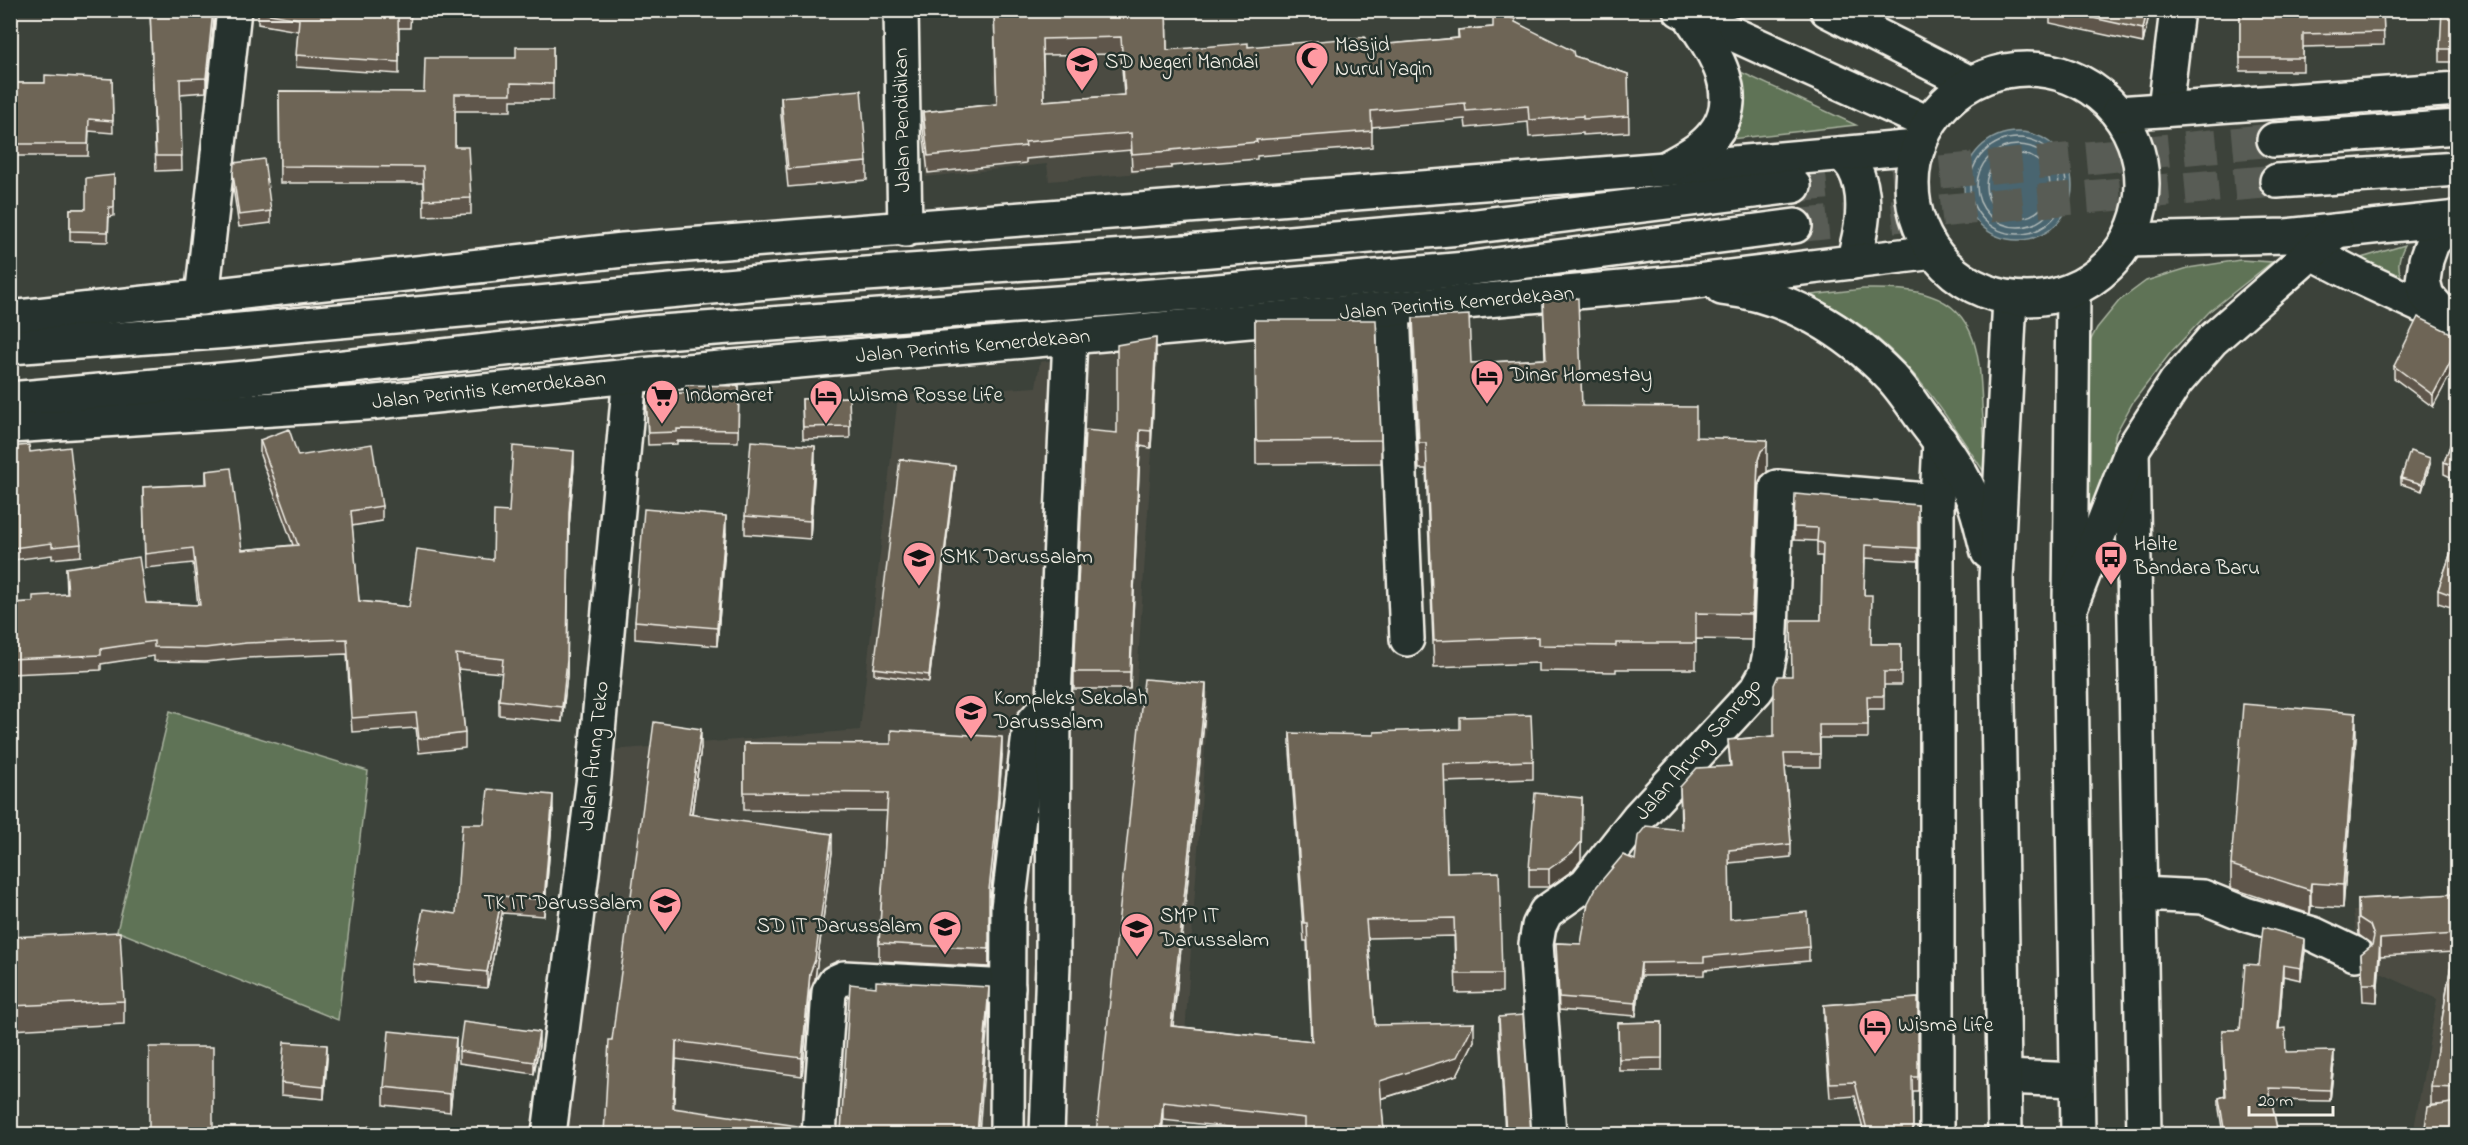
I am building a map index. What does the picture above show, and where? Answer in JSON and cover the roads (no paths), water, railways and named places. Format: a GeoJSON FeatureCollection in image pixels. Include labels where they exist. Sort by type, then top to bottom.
{"type":"FeatureCollection","features":[{"type":"Feature","properties":{"kind":"main road"},"geometry":{"type":"LineString","coordinates":[[202,298],[234,10]]}},
{"type":"Feature","properties":{"kind":"main road","name":"Jalan Pendidikan"},"geometry":{"type":"LineString","coordinates":[[901,10],[905,230]]}},
{"type":"Feature","properties":{"kind":"main road"},"geometry":{"type":"LineString","coordinates":[[1827,10],[1968,82]]}},
{"type":"Feature","properties":{"kind":"main road"},"geometry":{"type":"LineString","coordinates":[[2165,108],[2177,10]]}},
{"type":"Feature","properties":{"kind":"main road"},"geometry":{"type":"LineString","coordinates":[[1665,170],[1703,145],[1715,134],[1725,114],[1728,98],[1715,53],[1685,13]]}},
{"type":"Feature","properties":{"kind":"main road"},"geometry":{"type":"LineString","coordinates":[[1685,13],[1922,134]]}},
{"type":"Feature","properties":{"kind":"main road"},"geometry":{"type":"LineString","coordinates":[[2021,68],[2057,72],[2091,87],[2118,113],[2136,147],[2143,175],[2140,204],[2128,240],[2105,270],[2073,290],[2053,297],[2031,299],[2010,298],[1975,287],[1946,266],[1934,252],[1917,219],[1912,194],[1913,165],[1922,134],[1968,82],[2000,70],[2021,68]]}},
{"type":"Feature","properties":{"kind":"main road"},"geometry":{"type":"LineString","coordinates":[[2118,113],[2457,89]]}},
{"type":"Feature","properties":{"kind":"main road"},"geometry":{"type":"LineString","coordinates":[[2274,140],[2457,127]]}},
{"type":"Feature","properties":{"kind":"main road"},"geometry":{"type":"LineString","coordinates":[[10,318],[623,250],[905,230],[1842,154],[1922,134]]}},
{"type":"Feature","properties":{"kind":"main road"},"geometry":{"type":"LineString","coordinates":[[1842,154],[1854,169],[1863,199],[1861,235],[1853,262]]}},
{"type":"Feature","properties":{"kind":"main road"},"geometry":{"type":"LineString","coordinates":[[2277,181],[2457,169]]}},
{"type":"Feature","properties":{"kind":"main road"},"geometry":{"type":"LineString","coordinates":[[10,347],[229,331],[800,279],[1199,250],[1460,228],[1794,186]]}},
{"type":"Feature","properties":{"kind":"main road"},"geometry":{"type":"LineString","coordinates":[[2128,240],[2286,236],[2456,218]]}},
{"type":"Feature","properties":{"kind":"main road"},"geometry":{"type":"LineString","coordinates":[[2452,320],[2427,296],[2423,281],[2426,260],[2432,243],[2456,218]]}},
{"type":"Feature","properties":{"kind":"main road","name":"Jalan Perintis Kemerdekaan"},"geometry":{"type":"LineString","coordinates":[[10,399],[245,378],[648,333],[1206,292],[1466,269],[1795,226]]}},
{"type":"Feature","properties":{"kind":"main road"},"geometry":{"type":"LineString","coordinates":[[2070,608],[2132,450],[2176,382],[2212,340],[2336,231]]}},
{"type":"Feature","properties":{"kind":"main road","name":"Jalan Perintis Kemerdekaan"},"geometry":{"type":"LineString","coordinates":[[10,426],[366,403],[630,376],[1393,310],[1675,283],[1934,252]]}},
{"type":"Feature","properties":{"kind":"main road"},"geometry":{"type":"LineString","coordinates":[[2311,252],[2452,320]]}},
{"type":"Feature","properties":{"kind":"main road"},"geometry":{"type":"LineString","coordinates":[[1675,283],[1749,291],[1795,307],[1860,347],[1893,380],[1940,441],[1973,500],[1996,579]]}},
{"type":"Feature","properties":{"kind":"main road"},"geometry":{"type":"LineString","coordinates":[[2073,290],[2070,608],[2078,1134]]}},
{"type":"Feature","properties":{"kind":"main road"},"geometry":{"type":"LineString","coordinates":[[2006,1134],[1996,579],[2010,298]]}},
{"type":"Feature","properties":{"kind":"main road"},"geometry":{"type":"LineString","coordinates":[[1393,310],[1407,639]]}},
{"type":"Feature","properties":{"kind":"main road"},"geometry":{"type":"LineString","coordinates":[[1047,1134],[1053,963],[1054,699],[1070,338]]}},
{"type":"Feature","properties":{"kind":"main road","name":"Jalan Arung Teko"},"geometry":{"type":"LineString","coordinates":[[549,1134],[594,777],[630,376]]}},
{"type":"Feature","properties":{"kind":"main road"},"geometry":{"type":"LineString","coordinates":[[1937,1134],[1937,501],[1940,441]]}},
{"type":"Feature","properties":{"kind":"main road"},"geometry":{"type":"LineString","coordinates":[[2132,450],[2144,1134]]}},
{"type":"Feature","properties":{"kind":"main road","name":"Jalan Arung Sanrego"},"geometry":{"type":"LineString","coordinates":[[1549,1134],[1536,944],[1539,926],[1546,912],[1586,884],[1638,818],[1757,689],[1770,653],[1777,487],[1937,501]]}},
{"type":"Feature","properties":{"kind":"main road"},"geometry":{"type":"LineString","coordinates":[[1007,1134],[1008,908],[1029,734],[1032,724],[1054,699]]}},
{"type":"Feature","properties":{"kind":"main road"},"geometry":{"type":"LineString","coordinates":[[2140,894],[2203,897],[2245,914],[2313,934],[2355,954]]}},
{"type":"Feature","properties":{"kind":"main road"},"geometry":{"type":"LineString","coordinates":[[819,1134],[829,992],[835,982],[844,978],[1007,974],[1053,963]]}},
{"type":"Feature","properties":{"kind":"main road"},"geometry":{"type":"LineString","coordinates":[[2004,1077],[2077,1080]]}},
{"type":"Feature","properties":{"kind":"water"},"geometry":{"type":"Polygon","coordinates":[[[2018,132],[2039,136],[2056,148],[2068,165],[2072,186],[2068,207],[2056,224],[2039,236],[2018,240],[1997,236],[1980,224],[1968,207],[1964,186],[1968,165],[1980,148],[1997,136],[2018,132]]]}},
{"type":"Feature","properties":{"kind":"tunnel"},"geometry":{"type":"LineString","coordinates":[[1794,186],[2274,140]]}},
{"type":"Feature","properties":{"kind":"tunnel"},"geometry":{"type":"LineString","coordinates":[[1795,226],[2038,201],[2277,181]]}},
{"type":"Feature","properties":{"kind":"place","name":"Masjid Nurul Yaqin"},"geometry":{"type":"Point","coordinates":[1312,87]}},
{"type":"Feature","properties":{"kind":"place","name":"SD Negeri Mandai"},"geometry":{"type":"Point","coordinates":[1082,92]}},
{"type":"Feature","properties":{"kind":"place","name":"Dinar Homestay"},"geometry":{"type":"Point","coordinates":[1487,405]}},
{"type":"Feature","properties":{"kind":"place","name":"Indomaret"},"geometry":{"type":"Point","coordinates":[662,425]}},
{"type":"Feature","properties":{"kind":"place","name":"Wisma Rosse Life"},"geometry":{"type":"Point","coordinates":[826,425]}},
{"type":"Feature","properties":{"kind":"place","name":"Halte Bandara Baru"},"geometry":{"type":"Point","coordinates":[2111,586]}},
{"type":"Feature","properties":{"kind":"place","name":"SMK Darussalam"},"geometry":{"type":"Point","coordinates":[919,587]}},
{"type":"Feature","properties":{"kind":"place","name":"Kompleks Sekolah Darussalam"},"geometry":{"type":"Point","coordinates":[971,740]}},
{"type":"Feature","properties":{"kind":"place","name":"TK IT Darussalam"},"geometry":{"type":"Point","coordinates":[665,933]}},
{"type":"Feature","properties":{"kind":"place","name":"SD IT Darussalam"},"geometry":{"type":"Point","coordinates":[945,956]}},
{"type":"Feature","properties":{"kind":"place","name":"SMP IT Darussalam"},"geometry":{"type":"Point","coordinates":[1137,958]}},
{"type":"Feature","properties":{"kind":"place","name":"Wisma Life"},"geometry":{"type":"Point","coordinates":[1875,1055]}}]}
